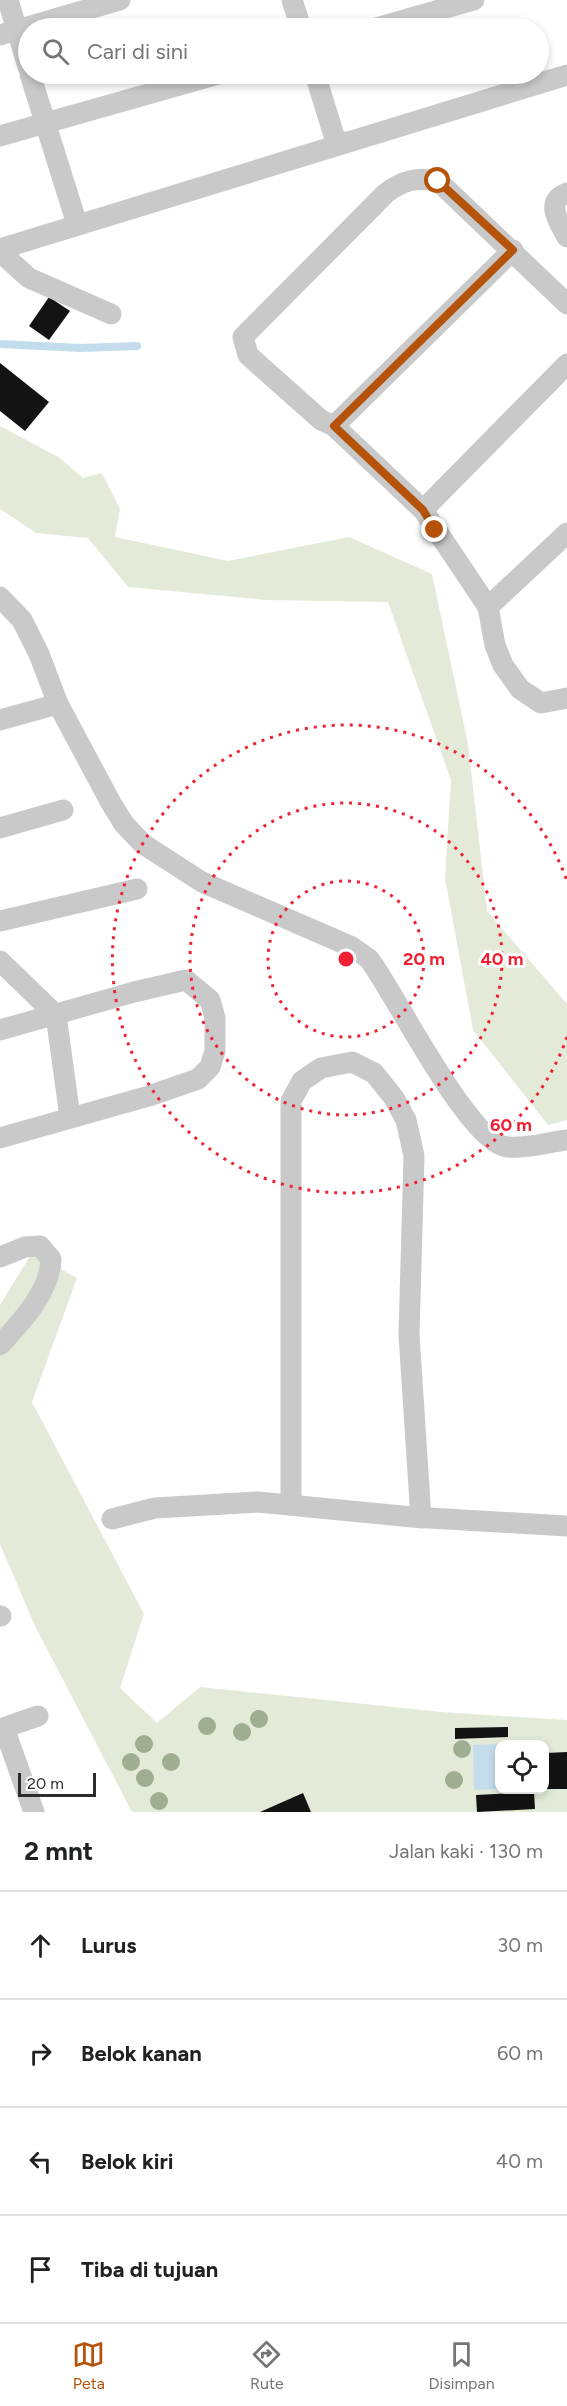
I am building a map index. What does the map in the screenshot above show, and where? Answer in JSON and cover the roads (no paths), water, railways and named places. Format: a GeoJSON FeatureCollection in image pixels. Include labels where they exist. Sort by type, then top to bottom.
{"type":"FeatureCollection","features":[{"type":"Feature","properties":{"kind":"street"},"geometry":{"type":"LineString","coordinates":[[8,0],[9,33],[18,49]]}},
{"type":"Feature","properties":{"kind":"street"},"geometry":{"type":"LineString","coordinates":[[59,18],[120,0]]}},
{"type":"Feature","properties":{"kind":"street"},"geometry":{"type":"LineString","coordinates":[[292,0],[298,18]]}},
{"type":"Feature","properties":{"kind":"street"},"geometry":{"type":"LineString","coordinates":[[411,18],[474,0]]}},
{"type":"Feature","properties":{"kind":"street"},"geometry":{"type":"LineString","coordinates":[[549,80],[567,75]]}},
{"type":"Feature","properties":{"kind":"street"},"geometry":{"type":"LineString","coordinates":[[33,84],[76,224]]}},
{"type":"Feature","properties":{"kind":"street"},"geometry":{"type":"LineString","coordinates":[[0,136],[184,84]]}},
{"type":"Feature","properties":{"kind":"street"},"geometry":{"type":"LineString","coordinates":[[318,84],[336,142],[346,142]]}},
{"type":"Feature","properties":{"kind":"street"},"geometry":{"type":"LineString","coordinates":[[111,314],[29,278],[0,251],[76,224],[537,84]]}},
{"type":"Feature","properties":{"kind":"street"},"geometry":{"type":"LineString","coordinates":[[567,304],[513,250],[438,181],[409,180],[398,184],[387,193],[243,337],[248,355],[321,420],[334,426],[423,510],[488,607],[495,645],[503,665],[520,689],[541,703],[567,698]]}},
{"type":"Feature","properties":{"kind":"street"},"geometry":{"type":"LineString","coordinates":[[567,193],[554,203],[554,213],[567,237]]}},
{"type":"Feature","properties":{"kind":"street"},"geometry":{"type":"LineString","coordinates":[[334,426],[513,250]]}},
{"type":"Feature","properties":{"kind":"street"},"geometry":{"type":"LineString","coordinates":[[423,510],[567,364]]}},
{"type":"Feature","properties":{"kind":"street"},"geometry":{"type":"LineString","coordinates":[[488,607],[567,533]]}},
{"type":"Feature","properties":{"kind":"street"},"geometry":{"type":"LineString","coordinates":[[0,597],[22,620],[32,638],[58,704],[111,803],[124,824],[143,844],[202,882],[352,947],[369,959],[467,1114],[492,1141],[507,1148],[567,1140]]}},
{"type":"Feature","properties":{"kind":"street"},"geometry":{"type":"LineString","coordinates":[[0,720],[58,704]]}},
{"type":"Feature","properties":{"kind":"street"},"geometry":{"type":"LineString","coordinates":[[0,828],[63,810]]}},
{"type":"Feature","properties":{"kind":"street"},"geometry":{"type":"LineString","coordinates":[[0,921],[137,890]]}},
{"type":"Feature","properties":{"kind":"street"},"geometry":{"type":"LineString","coordinates":[[0,961],[56,1015],[70,1117]]}},
{"type":"Feature","properties":{"kind":"street"},"geometry":{"type":"LineString","coordinates":[[0,1030],[134,992],[186,980],[210,1000],[215,1018],[215,1051],[210,1067],[198,1079],[149,1096],[0,1138]]}},
{"type":"Feature","properties":{"kind":"street"},"geometry":{"type":"LineString","coordinates":[[291,1504],[291,1101],[302,1081],[321,1068],[352,1062],[374,1073],[394,1098],[406,1120],[414,1156],[409,1335],[421,1518]]}},
{"type":"Feature","properties":{"kind":"street"},"geometry":{"type":"LineString","coordinates":[[0,1257],[25,1247],[40,1246],[51,1259],[51,1269],[24,1319],[0,1345]]}},
{"type":"Feature","properties":{"kind":"street"},"geometry":{"type":"LineString","coordinates":[[112,1519],[155,1508],[184,1505],[291,1504],[421,1518],[567,1526]]}},
{"type":"Feature","properties":{"kind":"street"},"geometry":{"type":"LineString","coordinates":[[34,1812],[2,1728],[38,1716]]}},
{"type":"Feature","properties":{"kind":"water"},"geometry":{"type":"Polygon","coordinates":[[[495,1744],[495,1789],[474,1790],[473,1745],[495,1744]]]}},
{"type":"Feature","properties":{"kind":"waterway"},"geometry":{"type":"LineString","coordinates":[[0,344],[81,348],[137,346]]}}]}
